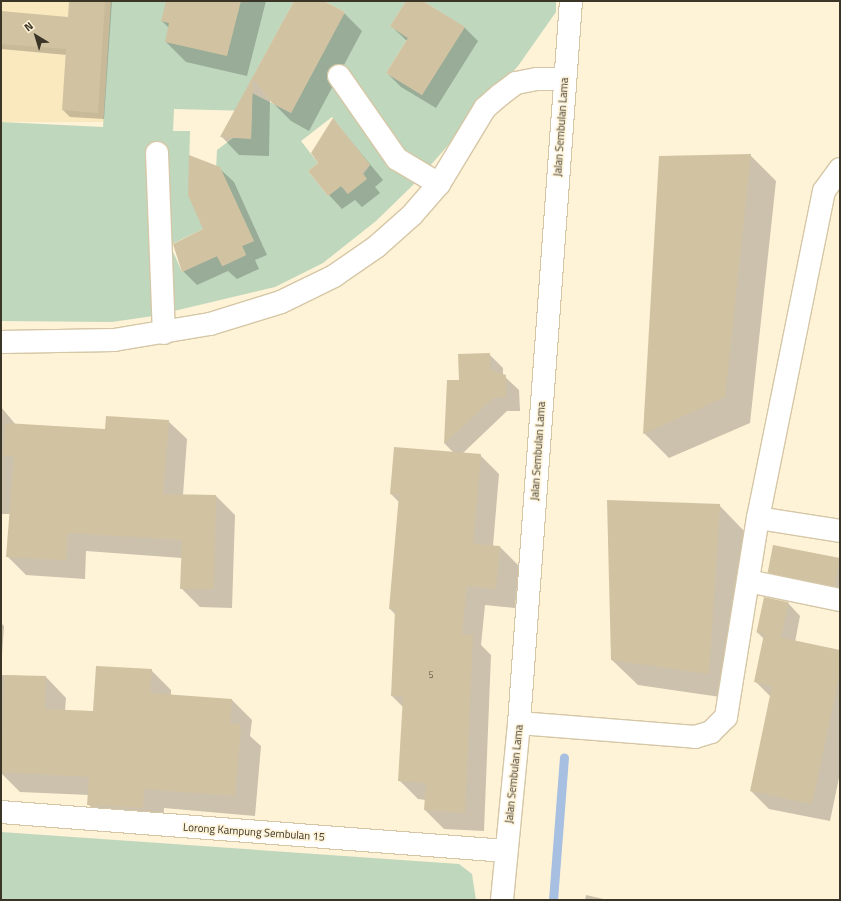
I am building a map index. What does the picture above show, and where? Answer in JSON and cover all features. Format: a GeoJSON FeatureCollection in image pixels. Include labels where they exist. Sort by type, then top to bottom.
{"type":"FeatureCollection","features":[{"type":"Feature","properties":{"kind":"street","name":"Jalan Sembulan Lama"},"geometry":{"type":"LineString","coordinates":[[502,900],[519,723],[564,79],[571,1]]}},
{"type":"Feature","properties":{"kind":"street"},"geometry":{"type":"LineString","coordinates":[[339,76],[397,159],[439,184]]}},
{"type":"Feature","properties":{"kind":"street"},"geometry":{"type":"LineString","coordinates":[[1,342],[114,340],[164,333],[210,324],[281,302],[334,276],[376,247],[439,184],[485,108],[516,83],[537,79],[564,79]]}},
{"type":"Feature","properties":{"kind":"street"},"geometry":{"type":"LineString","coordinates":[[157,153],[164,333]]}},
{"type":"Feature","properties":{"kind":"street"},"geometry":{"type":"LineString","coordinates":[[519,723],[658,736],[694,736],[711,732],[726,717],[758,518],[824,191],[840,169]]}},
{"type":"Feature","properties":{"kind":"street"},"geometry":{"type":"LineString","coordinates":[[758,518],[840,531]]}},
{"type":"Feature","properties":{"kind":"street"},"geometry":{"type":"LineString","coordinates":[[748,581],[840,600]]}},
{"type":"Feature","properties":{"kind":"street","name":"Lorong Kampung Sembulan 15"},"geometry":{"type":"LineString","coordinates":[[1,812],[506,851]]}},
{"type":"Feature","properties":{"kind":"shaded area"},"geometry":{"type":"Polygon","coordinates":[[[1,1],[111,1],[111,122],[1,122],[1,1]]]}},
{"type":"Feature","properties":{"kind":"green space"},"geometry":{"type":"Polygon","coordinates":[[[111,1],[294,1],[246,90],[291,113],[345,12],[324,1],[406,1],[390,26],[408,38],[386,73],[422,95],[464,27],[423,1],[556,1],[556,12],[518,66],[414,184],[376,221],[323,263],[275,287],[153,316],[112,322],[1,321],[1,122],[103,127],[111,1]],[[174,109],[173,131],[190,131],[189,169],[216,170],[217,150],[233,138],[251,138],[252,111],[174,109]],[[332,117],[301,141],[318,163],[308,171],[328,196],[341,186],[348,194],[370,165],[332,117]],[[203,229],[170,245],[182,272],[217,256],[223,266],[246,255],[242,246],[254,241],[203,229]]]}},
{"type":"Feature","properties":{"kind":"green space"},"geometry":{"type":"Polygon","coordinates":[[[1,832],[459,864],[472,874],[476,900],[1,900],[1,832]]]}},
{"type":"Feature","properties":{"kind":"building"},"geometry":{"type":"Polygon","coordinates":[[[69,1],[105,1],[98,113],[62,110],[66,49],[1,44],[1,11],[68,17],[69,1]]]}},
{"type":"Feature","properties":{"kind":"building"},"geometry":{"type":"Polygon","coordinates":[[[166,1],[241,1],[227,56],[165,42],[169,23],[161,21],[166,1]]]}},
{"type":"Feature","properties":{"kind":"building"},"geometry":{"type":"Polygon","coordinates":[[[294,1],[324,1],[345,12],[291,113],[272,103],[253,79],[251,139],[220,137],[294,1]]]}},
{"type":"Feature","properties":{"kind":"building"},"geometry":{"type":"Polygon","coordinates":[[[406,1],[423,1],[465,27],[422,95],[386,73],[408,38],[390,26],[406,1]]]}},
{"type":"Feature","properties":{"kind":"building"},"geometry":{"type":"Polygon","coordinates":[[[333,118],[370,165],[362,172],[367,179],[348,194],[341,186],[328,196],[308,171],[318,163],[311,153],[333,118]]]}},
{"type":"Feature","properties":{"kind":"building"},"geometry":{"type":"Polygon","coordinates":[[[751,154],[725,397],[643,434],[659,156],[751,154]]]}},
{"type":"Feature","properties":{"kind":"building"},"geometry":{"type":"Polygon","coordinates":[[[189,155],[220,167],[254,241],[242,246],[246,255],[222,266],[217,256],[182,272],[173,244],[203,229],[188,195],[189,155]]]}},
{"type":"Feature","properties":{"kind":"building"},"geometry":{"type":"Polygon","coordinates":[[[490,353],[490,370],[506,375],[506,397],[493,398],[444,444],[447,380],[459,380],[458,354],[490,353]]]}},
{"type":"Feature","properties":{"kind":"building"},"geometry":{"type":"Polygon","coordinates":[[[106,416],[169,420],[163,494],[216,495],[214,589],[180,589],[182,540],[68,533],[66,560],[6,557],[14,456],[3,456],[5,423],[105,429],[106,416]]]}},
{"type":"Feature","properties":{"kind":"building"},"geometry":{"type":"Polygon","coordinates":[[[394,447],[481,454],[473,544],[500,546],[496,589],[467,586],[462,634],[473,635],[465,813],[424,810],[426,783],[398,781],[403,697],[391,696],[395,610],[389,609],[399,495],[390,494],[394,447]]]}},
{"type":"Feature","properties":{"kind":"building"},"geometry":{"type":"Polygon","coordinates":[[[607,500],[720,504],[709,674],[611,660],[607,500]]]}},
{"type":"Feature","properties":{"kind":"building"},"geometry":{"type":"Polygon","coordinates":[[[773,545],[840,558],[834,585],[768,572],[773,545]]]}},
{"type":"Feature","properties":{"kind":"building"},"geometry":{"type":"Polygon","coordinates":[[[764,597],[788,602],[781,637],[757,632],[764,597]]]}},
{"type":"Feature","properties":{"kind":"building"},"geometry":{"type":"Polygon","coordinates":[[[764,634],[840,650],[840,673],[812,804],[750,791],[772,686],[754,682],[764,634]]]}},
{"type":"Feature","properties":{"kind":"building"},"geometry":{"type":"Polygon","coordinates":[[[96,666],[152,669],[150,693],[232,699],[230,723],[241,725],[235,796],[144,789],[143,808],[87,805],[89,777],[1,772],[4,675],[46,676],[45,709],[93,711],[96,666]]]}},
{"type":"Feature","properties":{"kind":"waterway"},"geometry":{"type":"LineString","coordinates":[[553,900],[564,757]]}}]}
